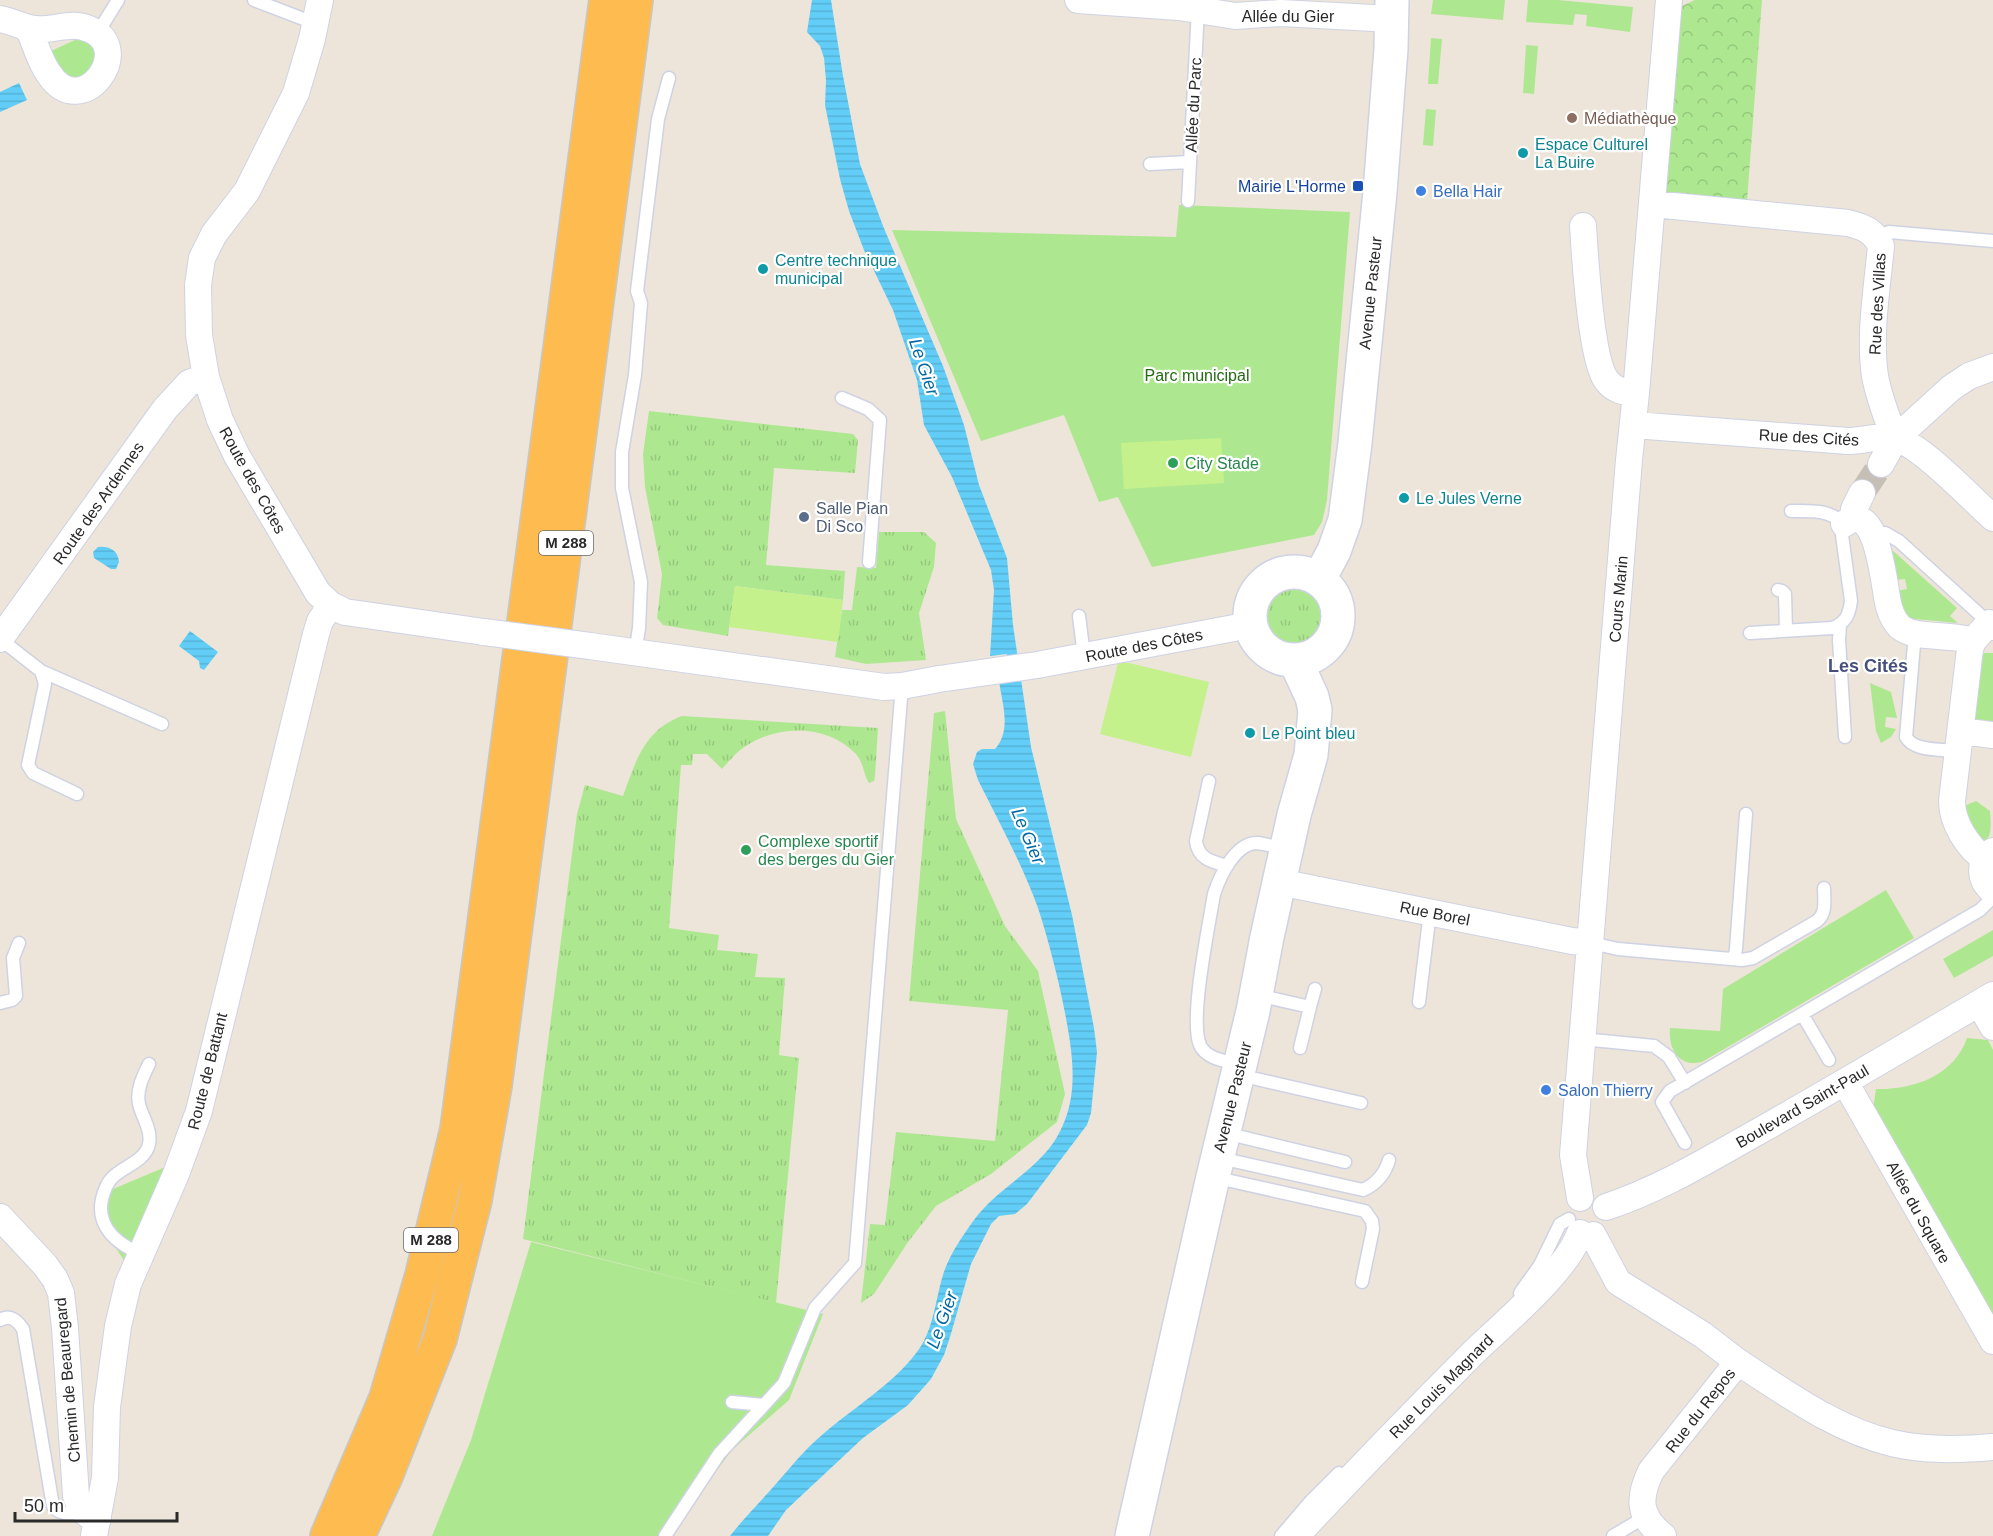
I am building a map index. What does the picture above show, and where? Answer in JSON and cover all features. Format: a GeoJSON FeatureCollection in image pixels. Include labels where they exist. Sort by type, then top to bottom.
{"type":"FeatureCollection","features":[{"type":"Feature","properties":{"kind":"highway","name":"M 288"},"geometry":{"type":"LineString","coordinates":[[327,1536],[386,1398],[422,1275],[457,1129],[606,0]]}},
{"type":"Feature","properties":{"kind":"highway","name":"M 288"},"geometry":{"type":"LineString","coordinates":[[358,1536],[386,1476],[440,1339],[475,1200],[500,1051],[636,0]]}},
{"type":"Feature","properties":{"kind":"main road","name":"Avenue Pasteur"},"geometry":{"type":"LineString","coordinates":[[1319,579],[1340,538],[1347,509],[1380,192],[1392,49],[1392,10]]}},
{"type":"Feature","properties":{"kind":"main road"},"geometry":{"type":"LineString","coordinates":[[1293,572],[1308,574],[1319,579],[1330,590],[1336,602],[1338,615],[1336,629],[1330,641],[1321,651],[1309,658],[1295,660],[1270,653],[1260,644],[1250,625],[1251,605],[1257,592],[1267,581],[1280,574],[1293,572]]}},
{"type":"Feature","properties":{"kind":"main road","name":"Avenue Pasteur"},"geometry":{"type":"LineString","coordinates":[[1132,1536],[1256,995],[1286,849],[1311,755],[1315,710],[1312,697],[1295,660]]}},
{"type":"Feature","properties":{"kind":"street","name":"Allée du Gier"},"geometry":{"type":"LineString","coordinates":[[1078,0],[1209,7],[1235,16],[1392,10]]}},
{"type":"Feature","properties":{"kind":"street","name":"Cours Marin"},"geometry":{"type":"LineString","coordinates":[[1581,1221],[1573,1155],[1581,1039],[1591,943],[1669,0]]}},
{"type":"Feature","properties":{"kind":"street","name":"Route des Côtes"},"geometry":{"type":"LineString","coordinates":[[318,11],[296,93],[247,191],[214,234],[202,258],[198,285],[199,335],[206,377],[220,420],[237,456],[318,593],[331,605],[353,614],[884,687],[1037,665],[1250,625]]}},
{"type":"Feature","properties":{"kind":"street"},"geometry":{"type":"LineString","coordinates":[[0,19],[38,29],[81,26],[97,34],[105,43],[107,54],[107,64],[103,75],[97,83],[89,87],[77,90],[68,89],[49,75],[30,32],[25,27]]}},
{"type":"Feature","properties":{"kind":"street","name":"Rue des Villas"},"geometry":{"type":"LineString","coordinates":[[1653,204],[1848,223],[1870,231],[1881,246],[1873,359],[1882,401],[1895,438]]}},
{"type":"Feature","properties":{"kind":"street"},"geometry":{"type":"LineString","coordinates":[[1583,226],[1591,319],[1601,371],[1614,387],[1622,392],[1636,393]]}},
{"type":"Feature","properties":{"kind":"street"},"geometry":{"type":"LineString","coordinates":[[1881,464],[1895,438],[1951,388],[1969,376],[1993,367]]}},
{"type":"Feature","properties":{"kind":"street","name":"Route des Ardennes"},"geometry":{"type":"LineString","coordinates":[[0,639],[165,409],[189,383],[206,377]]}},
{"type":"Feature","properties":{"kind":"street","name":"Rue des Cités"},"geometry":{"type":"LineString","coordinates":[[1633,424],[1848,441],[1882,437],[1895,438]]}},
{"type":"Feature","properties":{"kind":"street"},"geometry":{"type":"LineString","coordinates":[[1895,438],[1918,452],[1943,472],[1993,518]]}},
{"type":"Feature","properties":{"kind":"street"},"geometry":{"type":"LineString","coordinates":[[1862,493],[1849,521],[1863,522],[1873,534],[1878,546],[1889,609],[1900,627],[1915,633],[1960,637],[1987,627]]}},
{"type":"Feature","properties":{"kind":"street","name":"Route de Battant"},"geometry":{"type":"LineString","coordinates":[[92,1522],[105,1478],[107,1407],[118,1326],[128,1284],[180,1167],[199,1111],[316,634],[320,621],[331,605]]}},
{"type":"Feature","properties":{"kind":"street"},"geometry":{"type":"LineString","coordinates":[[1987,627],[1969,656],[1952,810],[1959,827],[1974,850],[1989,855],[1982,872],[1986,884],[1993,891]]}},
{"type":"Feature","properties":{"kind":"street"},"geometry":{"type":"LineString","coordinates":[[1959,741],[1993,735]]}},
{"type":"Feature","properties":{"kind":"street","name":"Rue Borel"},"geometry":{"type":"LineString","coordinates":[[1279,882],[1591,943]]}},
{"type":"Feature","properties":{"kind":"street"},"geometry":{"type":"LineString","coordinates":[[1986,999],[1993,1027]]}},
{"type":"Feature","properties":{"kind":"street","name":"Boulevard Saint-Paul"},"geometry":{"type":"LineString","coordinates":[[1606,1207],[1649,1190],[1688,1170],[1845,1082],[1986,999]]}},
{"type":"Feature","properties":{"kind":"street","name":"Allée du Square"},"geometry":{"type":"LineString","coordinates":[[1845,1082],[1993,1341]]}},
{"type":"Feature","properties":{"kind":"street","name":"Rue Louis Magnard"},"geometry":{"type":"LineString","coordinates":[[1296,1536],[1385,1442],[1544,1284],[1571,1253],[1581,1221],[1599,1232],[1607,1222],[1606,1207]]}},
{"type":"Feature","properties":{"kind":"street","name":"Chemin de Beauregard"},"geometry":{"type":"LineString","coordinates":[[0,1217],[45,1265],[61,1293],[76,1496],[92,1522]]}},
{"type":"Feature","properties":{"kind":"street","name":"Rue du Repos"},"geometry":{"type":"LineString","coordinates":[[1581,1221],[1618,1282],[1703,1335],[1738,1362],[1652,1471],[1643,1487],[1642,1502],[1645,1517]]}},
{"type":"Feature","properties":{"kind":"street"},"geometry":{"type":"LineString","coordinates":[[1738,1362],[1810,1408],[1848,1428],[1891,1443],[1926,1449],[1968,1450],[1993,1447]]}},
{"type":"Feature","properties":{"kind":"street"},"geometry":{"type":"LineString","coordinates":[[1645,1517],[1663,1536]]}},
{"type":"Feature","properties":{"kind":"lane"},"geometry":{"type":"LineString","coordinates":[[97,34],[118,0]]}},
{"type":"Feature","properties":{"kind":"lane"},"geometry":{"type":"LineString","coordinates":[[254,0],[306,20],[318,11]]}},
{"type":"Feature","properties":{"kind":"lane","name":"Allée du Parc"},"geometry":{"type":"LineString","coordinates":[[1150,165],[1190,162],[1209,7]]}},
{"type":"Feature","properties":{"kind":"lane"},"geometry":{"type":"LineString","coordinates":[[635,654],[639,628],[641,582],[622,488],[622,452],[635,375],[641,303],[637,291],[657,131],[669,78]]}},
{"type":"Feature","properties":{"kind":"lane"},"geometry":{"type":"LineString","coordinates":[[1188,201],[1190,162]]}},
{"type":"Feature","properties":{"kind":"lane"},"geometry":{"type":"LineString","coordinates":[[1876,237],[1889,232],[1993,241]]}},
{"type":"Feature","properties":{"kind":"lane"},"geometry":{"type":"LineString","coordinates":[[842,398],[868,409],[880,420],[870,562]]}},
{"type":"Feature","properties":{"kind":"lane"},"geometry":{"type":"LineString","coordinates":[[1750,633],[1821,629],[1840,625],[1847,618],[1851,601],[1842,535],[1849,521],[1822,511],[1791,511]]}},
{"type":"Feature","properties":{"kind":"lane"},"geometry":{"type":"LineString","coordinates":[[1873,534],[1885,533],[1899,541],[1987,627]]}},
{"type":"Feature","properties":{"kind":"lane"},"geometry":{"type":"LineString","coordinates":[[1778,590],[1785,594],[1786,631]]}},
{"type":"Feature","properties":{"kind":"lane"},"geometry":{"type":"LineString","coordinates":[[1079,616],[1084,656]]}},
{"type":"Feature","properties":{"kind":"lane"},"geometry":{"type":"LineString","coordinates":[[1840,625],[1845,737]]}},
{"type":"Feature","properties":{"kind":"lane"},"geometry":{"type":"LineString","coordinates":[[1915,633],[1906,737],[1915,746],[1959,741]]}},
{"type":"Feature","properties":{"kind":"lane"},"geometry":{"type":"LineString","coordinates":[[0,639],[40,671],[162,724]]}},
{"type":"Feature","properties":{"kind":"lane"},"geometry":{"type":"LineString","coordinates":[[40,671],[45,684],[28,765],[33,773],[77,794]]}},
{"type":"Feature","properties":{"kind":"lane"},"geometry":{"type":"LineString","coordinates":[[665,1536],[719,1454],[784,1383],[815,1308],[855,1263],[902,686]]}},
{"type":"Feature","properties":{"kind":"lane"},"geometry":{"type":"LineString","coordinates":[[1209,781],[1196,841],[1197,849],[1210,861],[1227,866]]}},
{"type":"Feature","properties":{"kind":"lane"},"geometry":{"type":"LineString","coordinates":[[1731,959],[1736,949],[1746,814]]}},
{"type":"Feature","properties":{"kind":"lane"},"geometry":{"type":"LineString","coordinates":[[1286,849],[1256,843],[1249,845],[1239,851],[1219,879],[1214,894],[1197,1001],[1197,1035],[1200,1046],[1215,1058],[1239,1070],[1361,1103]]}},
{"type":"Feature","properties":{"kind":"lane"},"geometry":{"type":"LineString","coordinates":[[1591,943],[1618,949],[1742,960],[1753,958],[1822,917],[1825,910],[1824,888]]}},
{"type":"Feature","properties":{"kind":"lane"},"geometry":{"type":"LineString","coordinates":[[1685,1143],[1662,1102],[1670,1091],[1980,910],[1993,897]]}},
{"type":"Feature","properties":{"kind":"lane"},"geometry":{"type":"LineString","coordinates":[[1419,1002],[1430,912]]}},
{"type":"Feature","properties":{"kind":"lane"},"geometry":{"type":"LineString","coordinates":[[0,1003],[12,1000],[16,996],[13,958],[20,943]]}},
{"type":"Feature","properties":{"kind":"lane"},"geometry":{"type":"LineString","coordinates":[[1300,1048],[1315,989]]}},
{"type":"Feature","properties":{"kind":"lane"},"geometry":{"type":"LineString","coordinates":[[1256,995],[1310,1007]]}},
{"type":"Feature","properties":{"kind":"lane"},"geometry":{"type":"LineString","coordinates":[[1802,1014],[1829,1060]]}},
{"type":"Feature","properties":{"kind":"lane"},"geometry":{"type":"LineString","coordinates":[[1581,1039],[1654,1047],[1669,1057],[1685,1083]]}},
{"type":"Feature","properties":{"kind":"lane"},"geometry":{"type":"LineString","coordinates":[[141,1254],[121,1244],[106,1228],[102,1218],[101,1203],[112,1178],[142,1156],[148,1148],[150,1137],[139,1103],[139,1091],[149,1064]]}},
{"type":"Feature","properties":{"kind":"lane"},"geometry":{"type":"LineString","coordinates":[[1218,1156],[1363,1190],[1376,1183],[1389,1160]]}},
{"type":"Feature","properties":{"kind":"lane"},"geometry":{"type":"LineString","coordinates":[[1218,1156],[1345,1162]]}},
{"type":"Feature","properties":{"kind":"lane"},"geometry":{"type":"LineString","coordinates":[[1218,1156],[1365,1211],[1372,1221],[1373,1229],[1362,1282]]}},
{"type":"Feature","properties":{"kind":"lane"},"geometry":{"type":"LineString","coordinates":[[1281,1536],[1318,1493],[1519,1294],[1540,1265],[1560,1224],[1581,1221]]}},
{"type":"Feature","properties":{"kind":"lane"},"geometry":{"type":"LineString","coordinates":[[0,1320],[13,1318],[23,1329],[53,1506],[57,1511],[92,1522]]}},
{"type":"Feature","properties":{"kind":"lane"},"geometry":{"type":"LineString","coordinates":[[732,1402],[764,1405]]}},
{"type":"Feature","properties":{"kind":"lane"},"geometry":{"type":"LineString","coordinates":[[1613,1536],[1645,1517]]}},
{"type":"Feature","properties":{"kind":"green space"},"geometry":{"type":"Polygon","coordinates":[[[1433,0],[1505,0],[1503,20],[1431,14],[1433,0]]]}},
{"type":"Feature","properties":{"kind":"green space"},"geometry":{"type":"Polygon","coordinates":[[[1528,0],[1558,0],[1633,7],[1630,32],[1586,26],[1587,15],[1575,14],[1573,25],[1526,22],[1528,0]]]}},
{"type":"Feature","properties":{"kind":"green space"},"geometry":{"type":"Polygon","coordinates":[[[1695,0],[1762,0],[1747,201],[1666,195],[1678,14],[1682,6],[1695,0]]]}},
{"type":"Feature","properties":{"kind":"green space"},"geometry":{"type":"Polygon","coordinates":[[[88,34],[101,52],[87,81],[59,78],[51,51],[88,34]]]}},
{"type":"Feature","properties":{"kind":"green space"},"geometry":{"type":"Polygon","coordinates":[[[1431,38],[1442,39],[1438,84],[1428,84],[1431,38]]]}},
{"type":"Feature","properties":{"kind":"green space"},"geometry":{"type":"Polygon","coordinates":[[[1526,45],[1538,46],[1534,94],[1523,93],[1526,45]]]}},
{"type":"Feature","properties":{"kind":"green space"},"geometry":{"type":"Polygon","coordinates":[[[1426,109],[1436,110],[1433,146],[1423,145],[1426,109]]]}},
{"type":"Feature","properties":{"kind":"green space","name":"Parc municipal"},"geometry":{"type":"Polygon","coordinates":[[[1179,205],[1350,212],[1327,500],[1322,522],[1314,535],[1152,567],[1118,497],[1099,502],[1064,415],[981,441],[892,230],[1176,237],[1179,205]]]}},
{"type":"Feature","properties":{"kind":"green space"},"geometry":{"type":"Polygon","coordinates":[[[649,411],[853,434],[858,440],[855,473],[774,468],[766,565],[845,571],[843,600],[735,586],[728,636],[663,625],[657,618],[662,574],[645,487],[643,454],[649,411]]]}},
{"type":"Feature","properties":{"kind":"green space","name":"City Stade"},"geometry":{"type":"Polygon","coordinates":[[[1221,438],[1224,483],[1124,489],[1121,443],[1221,438]]]}},
{"type":"Feature","properties":{"kind":"green space"},"geometry":{"type":"Polygon","coordinates":[[[879,532],[924,532],[936,543],[934,567],[919,613],[926,660],[866,664],[835,657],[842,610],[852,610],[857,567],[876,568],[879,532]]]}},
{"type":"Feature","properties":{"kind":"green space"},"geometry":{"type":"Polygon","coordinates":[[[1892,550],[1957,608],[1950,616],[1958,623],[1905,618],[1896,591],[1907,589],[1905,579],[1894,580],[1890,551],[1892,550]]]}},
{"type":"Feature","properties":{"kind":"green space"},"geometry":{"type":"Polygon","coordinates":[[[735,586],[843,600],[838,642],[729,627],[735,586]]]}},
{"type":"Feature","properties":{"kind":"green space"},"geometry":{"type":"Polygon","coordinates":[[[1292,586],[1303,588],[1316,599],[1321,615],[1319,626],[1308,639],[1292,644],[1281,642],[1268,631],[1263,615],[1265,604],[1276,591],[1292,586]]]}},
{"type":"Feature","properties":{"kind":"green space"},"geometry":{"type":"Polygon","coordinates":[[[1984,653],[1993,653],[1993,727],[1973,725],[1981,656],[1984,653]]]}},
{"type":"Feature","properties":{"kind":"green space"},"geometry":{"type":"Polygon","coordinates":[[[1118,663],[1129,663],[1209,682],[1191,757],[1100,734],[1118,663]]]}},
{"type":"Feature","properties":{"kind":"green space"},"geometry":{"type":"Polygon","coordinates":[[[1870,683],[1891,692],[1897,718],[1886,717],[1885,727],[1896,729],[1891,737],[1881,743],[1876,731],[1870,683]]]}},
{"type":"Feature","properties":{"kind":"green space"},"geometry":{"type":"Polygon","coordinates":[[[945,711],[956,819],[1005,926],[1038,971],[1065,1094],[1057,1122],[991,1174],[936,1206],[908,1242],[874,1294],[861,1303],[870,1224],[885,1225],[896,1132],[995,1141],[1008,1010],[909,1001],[934,713],[945,711]]]}},
{"type":"Feature","properties":{"kind":"green space"},"geometry":{"type":"Polygon","coordinates":[[[682,716],[878,728],[875,776],[874,781],[869,783],[859,757],[845,744],[832,737],[805,731],[790,731],[762,737],[741,749],[722,769],[707,754],[693,754],[692,765],[681,765],[669,928],[719,935],[717,950],[758,954],[755,977],[785,978],[779,1055],[799,1058],[776,1303],[523,1239],[577,814],[585,785],[623,796],[637,759],[650,738],[669,722],[682,716]]]}},
{"type":"Feature","properties":{"kind":"green space"},"geometry":{"type":"Polygon","coordinates":[[[1976,801],[1990,811],[1989,836],[1984,841],[1980,841],[1962,807],[1976,801]]]}},
{"type":"Feature","properties":{"kind":"green space"},"geometry":{"type":"Polygon","coordinates":[[[1886,890],[1914,938],[1702,1062],[1687,1062],[1673,1050],[1670,1028],[1720,1031],[1723,989],[1886,890]]]}},
{"type":"Feature","properties":{"kind":"green space"},"geometry":{"type":"Polygon","coordinates":[[[1993,930],[1993,956],[1954,978],[1943,959],[1993,930]]]}},
{"type":"Feature","properties":{"kind":"green space"},"geometry":{"type":"Polygon","coordinates":[[[1967,1038],[1988,1040],[1993,1050],[1993,1319],[1873,1109],[1876,1089],[1904,1087],[1931,1078],[1952,1062],[1961,1051],[1967,1038]]]}},
{"type":"Feature","properties":{"kind":"green space"},"geometry":{"type":"Polygon","coordinates":[[[170,1165],[126,1263],[99,1224],[99,1195],[170,1165]]]}},
{"type":"Feature","properties":{"kind":"green space"},"geometry":{"type":"Polygon","coordinates":[[[531,1242],[823,1314],[789,1400],[732,1450],[699,1494],[672,1536],[432,1536],[471,1440],[531,1242]]]}},
{"type":"Feature","properties":{"kind":"water","name":"Le Gier"},"geometry":{"type":"Polygon","coordinates":[[[812,0],[831,0],[860,164],[883,226],[943,366],[964,425],[979,485],[1007,558],[1013,625],[1031,747],[1072,915],[1097,1052],[1091,1113],[1087,1125],[1027,1204],[1015,1214],[999,1216],[991,1224],[971,1264],[944,1355],[931,1379],[908,1405],[863,1438],[786,1510],[768,1536],[730,1536],[809,1447],[884,1386],[917,1352],[931,1324],[943,1275],[952,1253],[983,1209],[1049,1149],[1057,1137],[1069,1107],[1073,1076],[1065,1013],[1038,908],[1018,859],[978,780],[973,764],[977,752],[982,749],[995,749],[1000,742],[1005,725],[999,681],[1008,680],[1007,654],[990,656],[994,590],[991,570],[952,477],[924,425],[917,380],[893,310],[864,250],[849,211],[825,105],[824,58],[820,46],[807,32],[812,0]]]}},
{"type":"Feature","properties":{"kind":"water"},"geometry":{"type":"Polygon","coordinates":[[[19,83],[27,100],[0,112],[0,92],[19,83]]]}},
{"type":"Feature","properties":{"kind":"water"},"geometry":{"type":"Polygon","coordinates":[[[98,547],[106,547],[115,552],[119,562],[116,569],[111,569],[94,558],[93,552],[98,547]]]}},
{"type":"Feature","properties":{"kind":"water"},"geometry":{"type":"Polygon","coordinates":[[[190,631],[218,652],[204,670],[200,668],[199,661],[179,646],[190,631]]]}},
{"type":"Feature","properties":{"kind":"tunnel"},"geometry":{"type":"LineString","coordinates":[[1862,493],[1881,464]]}},
{"type":"Feature","properties":{"kind":"place","name":"Médiathèque"},"geometry":{"type":"Point","coordinates":[1572,118]}},
{"type":"Feature","properties":{"kind":"place","name":"Espace Culturel La Buire"},"geometry":{"type":"Point","coordinates":[1523,153]}},
{"type":"Feature","properties":{"kind":"place","name":"Mairie L'Horme"},"geometry":{"type":"Point","coordinates":[1358,186]}},
{"type":"Feature","properties":{"kind":"place","name":"Bella Hair"},"geometry":{"type":"Point","coordinates":[1421,191]}},
{"type":"Feature","properties":{"kind":"place","name":"Centre technique municipal"},"geometry":{"type":"Point","coordinates":[763,269]}},
{"type":"Feature","properties":{"kind":"place","name":"City Stade"},"geometry":{"type":"Point","coordinates":[1173,463]}},
{"type":"Feature","properties":{"kind":"place","name":"Le Jules Verne"},"geometry":{"type":"Point","coordinates":[1404,498]}},
{"type":"Feature","properties":{"kind":"place","name":"Salle Pian Di Sco"},"geometry":{"type":"Point","coordinates":[804,517]}},
{"type":"Feature","properties":{"kind":"place","name":"Le Point bleu"},"geometry":{"type":"Point","coordinates":[1250,733]}},
{"type":"Feature","properties":{"kind":"place","name":"Complexe sportif des berges du Gier"},"geometry":{"type":"Point","coordinates":[746,850]}},
{"type":"Feature","properties":{"kind":"place","name":"Salon Thierry"},"geometry":{"type":"Point","coordinates":[1546,1090]}},
{"type":"Feature","properties":{"kind":"district","name":"Les Cités"},"geometry":{"type":"Point","coordinates":[1868,666]}}]}
